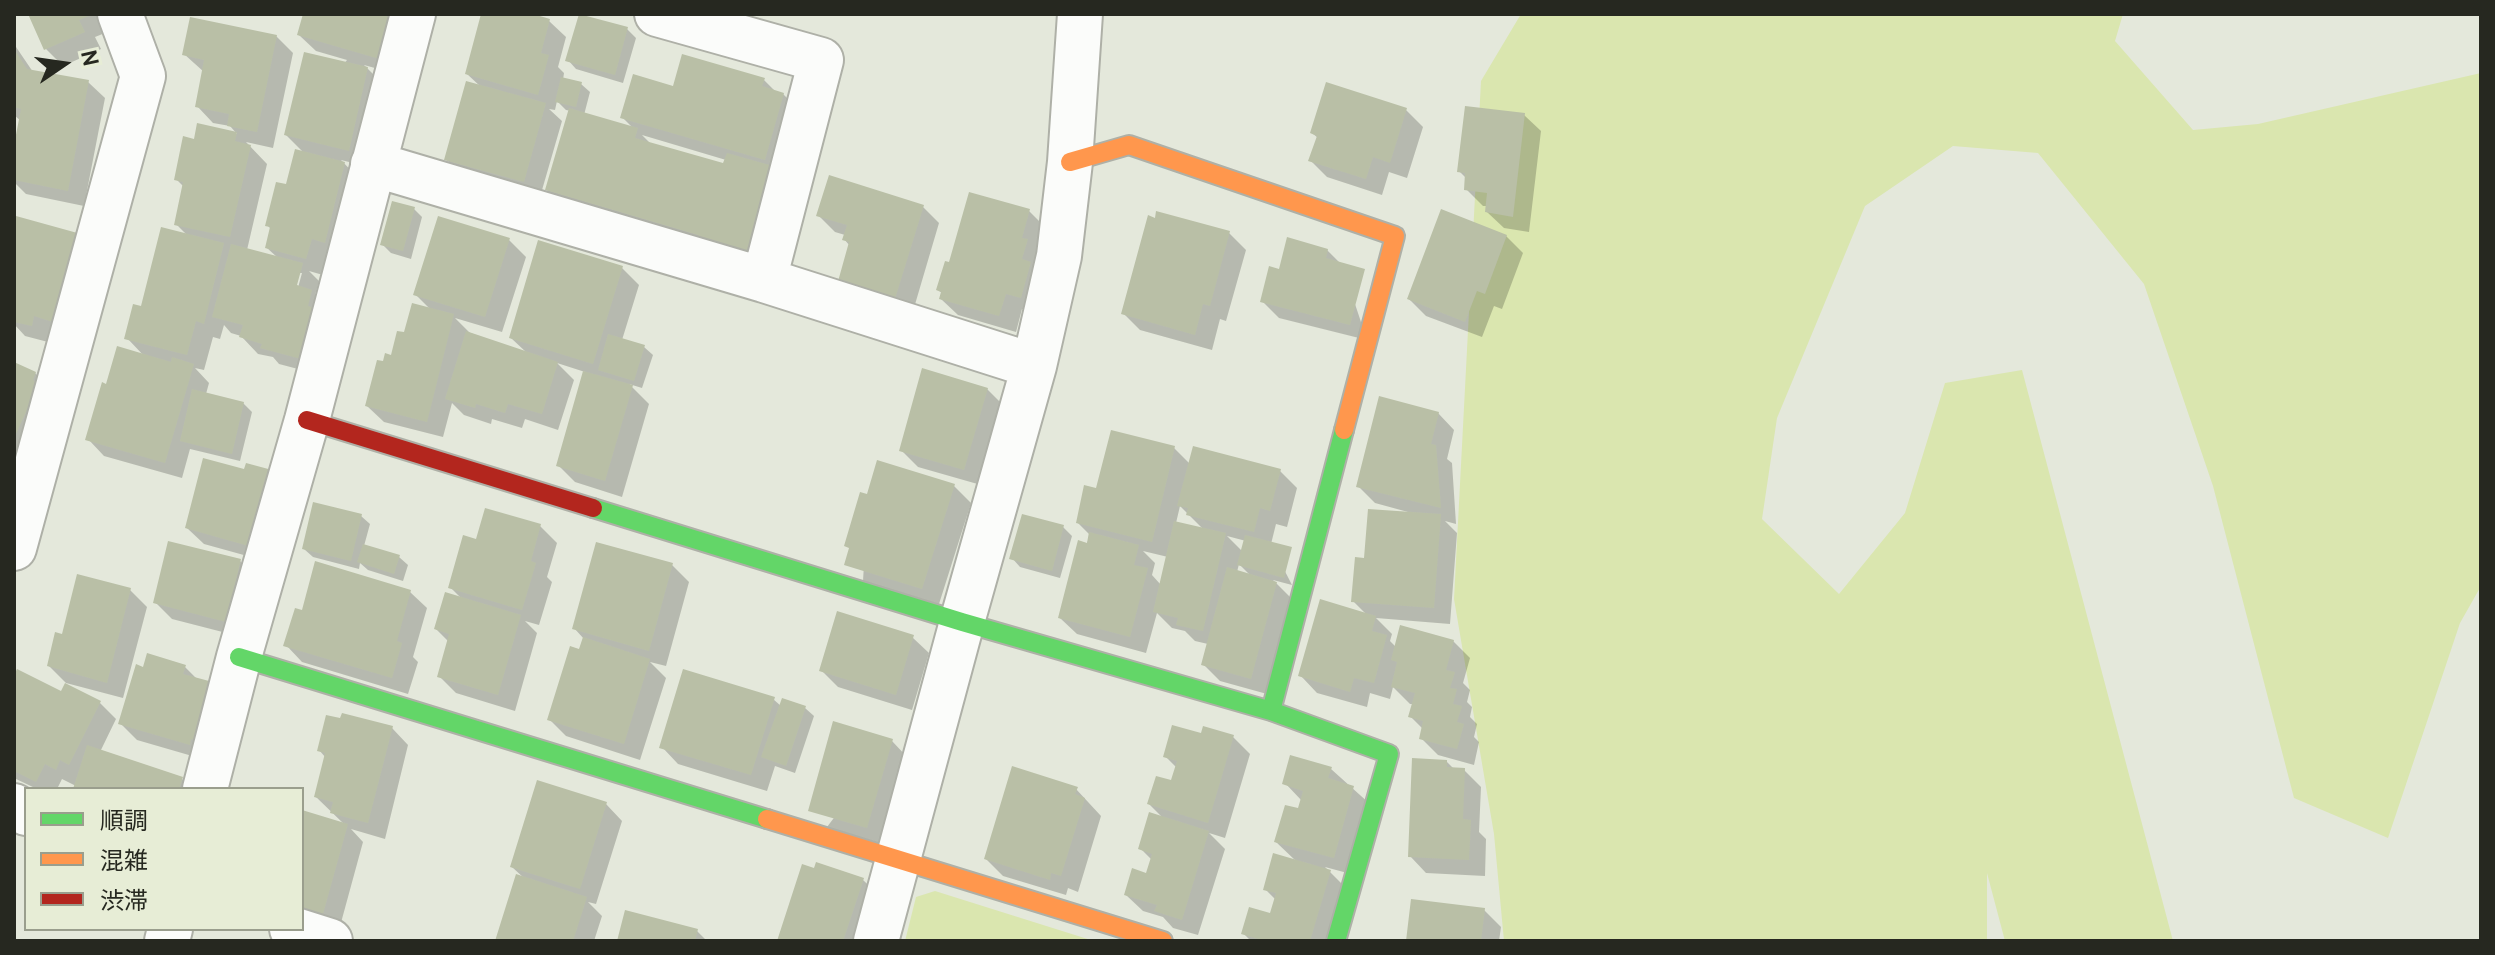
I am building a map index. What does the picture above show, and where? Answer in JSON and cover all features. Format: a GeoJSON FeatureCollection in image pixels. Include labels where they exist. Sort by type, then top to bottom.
{"type":"FeatureCollection","features":[{"type":"Feature","properties":{"kind":"street"},"geometry":{"type":"LineString","coordinates":[[14,548],[143,76],[120,14]]}},
{"type":"Feature","properties":{"kind":"street"},"geometry":{"type":"LineString","coordinates":[[206,787],[307,420],[413,14]]}},
{"type":"Feature","properties":{"kind":"street"},"geometry":{"type":"LineString","coordinates":[[657,14],[821,60],[764,280]]}},
{"type":"Feature","properties":{"kind":"street"},"geometry":{"type":"LineString","coordinates":[[876,941],[1034,366],[1059,256],[1070,162],[1080,14]]}},
{"type":"Feature","properties":{"kind":"street"},"geometry":{"type":"LineString","coordinates":[[1070,162],[1129,145],[1395,236],[1271,711]]}},
{"type":"Feature","properties":{"kind":"street"},"geometry":{"type":"LineString","coordinates":[[373,164],[764,280],[1034,366]]}},
{"type":"Feature","properties":{"kind":"street"},"geometry":{"type":"LineString","coordinates":[[307,420],[962,622],[1271,711],[1389,754],[1336,941]]}},
{"type":"Feature","properties":{"kind":"street"},"geometry":{"type":"LineString","coordinates":[[239,657],[1163,941]]}},
{"type":"Feature","properties":{"kind":"street"},"geometry":{"type":"LineString","coordinates":[[298,931],[330,941]]}},
{"type":"Feature","properties":{"kind":"green space"},"geometry":{"type":"Polygon","coordinates":[[[1521,14],[2123,14],[2115,41],[2193,130],[2258,124],[2481,73],[2481,586],[2460,623],[2388,838],[2294,798],[2213,486],[2144,284],[2038,153],[1953,146],[1865,206],[1777,418],[1762,519],[1839,594],[1905,513],[1945,383],[2022,370],[2173,941],[2005,941],[1987,873],[1987,941],[1504,941],[1494,834],[1454,599],[1481,81],[1521,14]]]}},
{"type":"Feature","properties":{"kind":"green space"},"geometry":{"type":"Polygon","coordinates":[[[935,891],[1094,941],[905,941],[916,897],[935,891]]]}},
{"type":"Feature","properties":{"kind":"building"},"geometry":{"type":"Polygon","coordinates":[[[28,14],[93,14],[79,20],[85,32],[44,50],[28,14]]]}},
{"type":"Feature","properties":{"kind":"building"},"geometry":{"type":"Polygon","coordinates":[[[303,14],[396,14],[383,60],[297,35],[303,14]]]}},
{"type":"Feature","properties":{"kind":"building"},"geometry":{"type":"Polygon","coordinates":[[[481,14],[533,14],[550,19],[541,53],[549,55],[538,95],[465,74],[481,14]]]}},
{"type":"Feature","properties":{"kind":"building"},"geometry":{"type":"Polygon","coordinates":[[[579,14],[628,27],[615,75],[565,61],[579,14]]]}},
{"type":"Feature","properties":{"kind":"building"},"geometry":{"type":"Polygon","coordinates":[[[190,17],[277,35],[257,132],[227,126],[229,114],[195,107],[204,60],[182,55],[190,17]]]}},
{"type":"Feature","properties":{"kind":"building"},"geometry":{"type":"Polygon","coordinates":[[[14,49],[27,69],[89,80],[68,191],[14,180],[14,145],[21,109],[14,107],[14,49]]]}},
{"type":"Feature","properties":{"kind":"building"},"geometry":{"type":"Polygon","coordinates":[[[304,52],[368,67],[349,151],[284,135],[304,52]]]}},
{"type":"Feature","properties":{"kind":"building"},"geometry":{"type":"Polygon","coordinates":[[[682,54],[765,78],[762,86],[784,93],[765,160],[620,118],[633,74],[673,86],[682,54]]]}},
{"type":"Feature","properties":{"kind":"building"},"geometry":{"type":"Polygon","coordinates":[[[561,77],[582,82],[576,107],[555,102],[561,77]]]}},
{"type":"Feature","properties":{"kind":"building"},"geometry":{"type":"Polygon","coordinates":[[[466,81],[546,103],[524,182],[444,160],[466,81]]]}},
{"type":"Feature","properties":{"kind":"building"},"geometry":{"type":"Polygon","coordinates":[[[1326,82],[1407,108],[1390,163],[1373,157],[1366,179],[1308,161],[1317,136],[1310,133],[1326,82]]]}},
{"type":"Feature","properties":{"kind":"building"},"geometry":{"type":"Polygon","coordinates":[[[1465,106],[1525,113],[1513,217],[1485,212],[1487,193],[1464,190],[1465,173],[1457,172],[1465,106]]]}},
{"type":"Feature","properties":{"kind":"building"},"geometry":{"type":"Polygon","coordinates":[[[569,108],[638,128],[635,138],[723,163],[727,153],[780,168],[758,246],[744,256],[696,242],[698,235],[545,190],[569,108]]]}},
{"type":"Feature","properties":{"kind":"building"},"geometry":{"type":"Polygon","coordinates":[[[197,123],[237,132],[235,141],[251,145],[230,237],[174,225],[183,182],[174,180],[183,136],[194,139],[197,123]]]}},
{"type":"Feature","properties":{"kind":"building"},"geometry":{"type":"Polygon","coordinates":[[[295,149],[345,162],[325,243],[312,239],[306,259],[265,248],[270,227],[265,226],[276,182],[286,184],[295,149]]]}},
{"type":"Feature","properties":{"kind":"building"},"geometry":{"type":"Polygon","coordinates":[[[829,175],[924,205],[894,302],[837,285],[849,242],[842,240],[847,225],[816,216],[829,175]]]}},
{"type":"Feature","properties":{"kind":"building"},"geometry":{"type":"Polygon","coordinates":[[[969,192],[1030,209],[1022,238],[1028,239],[1022,259],[1031,262],[1021,298],[1006,294],[999,316],[939,299],[941,292],[936,290],[945,261],[949,262],[969,192]]]}},
{"type":"Feature","properties":{"kind":"building"},"geometry":{"type":"Polygon","coordinates":[[[392,201],[415,207],[403,251],[380,245],[392,201]]]}},
{"type":"Feature","properties":{"kind":"building"},"geometry":{"type":"Polygon","coordinates":[[[1441,209],[1507,235],[1485,294],[1477,291],[1465,322],[1407,299],[1441,209]]]}},
{"type":"Feature","properties":{"kind":"building"},"geometry":{"type":"Polygon","coordinates":[[[1156,211],[1230,231],[1210,306],[1203,304],[1195,335],[1121,314],[1148,215],[1155,218],[1156,211]]]}},
{"type":"Feature","properties":{"kind":"building"},"geometry":{"type":"Polygon","coordinates":[[[16,216],[81,234],[56,323],[34,316],[32,326],[14,322],[16,216]]]}},
{"type":"Feature","properties":{"kind":"building"},"geometry":{"type":"Polygon","coordinates":[[[438,216],[510,238],[485,317],[413,295],[438,216]]]}},
{"type":"Feature","properties":{"kind":"building"},"geometry":{"type":"Polygon","coordinates":[[[161,227],[224,243],[204,324],[196,321],[187,355],[124,339],[133,304],[141,306],[161,227]]]}},
{"type":"Feature","properties":{"kind":"building"},"geometry":{"type":"Polygon","coordinates":[[[1287,237],[1328,249],[1326,258],[1365,269],[1350,325],[1260,302],[1269,266],[1279,269],[1287,237]]]}},
{"type":"Feature","properties":{"kind":"building"},"geometry":{"type":"Polygon","coordinates":[[[538,240],[623,266],[593,364],[509,338],[538,240]]]}},
{"type":"Feature","properties":{"kind":"building"},"geometry":{"type":"Polygon","coordinates":[[[231,244],[303,263],[297,285],[312,290],[308,306],[314,308],[301,359],[260,348],[262,344],[239,337],[243,325],[212,317],[231,244]]]}},
{"type":"Feature","properties":{"kind":"building"},"geometry":{"type":"Polygon","coordinates":[[[412,303],[454,314],[427,422],[365,406],[377,360],[383,361],[385,353],[391,355],[397,331],[404,332],[412,303]]]}},
{"type":"Feature","properties":{"kind":"building"},"geometry":{"type":"Polygon","coordinates":[[[466,331],[558,362],[542,414],[508,404],[505,413],[445,399],[466,331]]]}},
{"type":"Feature","properties":{"kind":"building"},"geometry":{"type":"Polygon","coordinates":[[[608,334],[645,345],[634,381],[598,370],[608,334]]]}},
{"type":"Feature","properties":{"kind":"building"},"geometry":{"type":"Polygon","coordinates":[[[117,346],[171,362],[172,357],[194,364],[165,463],[85,440],[102,382],[106,384],[117,346]]]}},
{"type":"Feature","properties":{"kind":"building"},"geometry":{"type":"Polygon","coordinates":[[[14,362],[36,372],[33,380],[39,384],[14,438],[14,362]]]}},
{"type":"Feature","properties":{"kind":"building"},"geometry":{"type":"Polygon","coordinates":[[[922,368],[988,388],[964,470],[899,451],[922,368]]]}},
{"type":"Feature","properties":{"kind":"building"},"geometry":{"type":"Polygon","coordinates":[[[583,371],[633,385],[605,481],[556,466],[583,371]]]}},
{"type":"Feature","properties":{"kind":"building"},"geometry":{"type":"Polygon","coordinates":[[[192,389],[244,402],[232,454],[180,441],[192,389]]]}},
{"type":"Feature","properties":{"kind":"building"},"geometry":{"type":"Polygon","coordinates":[[[1379,396],[1439,412],[1431,444],[1436,445],[1441,508],[1356,487],[1379,396]]]}},
{"type":"Feature","properties":{"kind":"building"},"geometry":{"type":"Polygon","coordinates":[[[1111,430],[1175,446],[1152,542],[1076,523],[1084,485],[1096,488],[1111,430]]]}},
{"type":"Feature","properties":{"kind":"building"},"geometry":{"type":"Polygon","coordinates":[[[1193,446],[1281,469],[1270,511],[1260,508],[1254,532],[1186,515],[1188,508],[1177,506],[1193,446]]]}},
{"type":"Feature","properties":{"kind":"building"},"geometry":{"type":"Polygon","coordinates":[[[203,458],[244,469],[246,463],[272,470],[252,547],[185,528],[203,458]]]}},
{"type":"Feature","properties":{"kind":"building"},"geometry":{"type":"Polygon","coordinates":[[[877,460],[955,484],[922,589],[844,565],[849,548],[844,546],[860,492],[867,494],[877,460]]]}},
{"type":"Feature","properties":{"kind":"building"},"geometry":{"type":"Polygon","coordinates":[[[313,502],[362,514],[351,561],[302,549],[313,502]]]}},
{"type":"Feature","properties":{"kind":"building"},"geometry":{"type":"Polygon","coordinates":[[[485,508],[541,524],[531,561],[536,563],[522,610],[448,588],[463,535],[476,539],[485,508]]]}},
{"type":"Feature","properties":{"kind":"building"},"geometry":{"type":"Polygon","coordinates":[[[1368,509],[1441,514],[1434,608],[1351,602],[1355,557],[1364,558],[1368,509]]]}},
{"type":"Feature","properties":{"kind":"building"},"geometry":{"type":"Polygon","coordinates":[[[1022,514],[1064,525],[1052,571],[1009,559],[1022,514]]]}},
{"type":"Feature","properties":{"kind":"building"},"geometry":{"type":"Polygon","coordinates":[[[1174,521],[1226,533],[1203,631],[1176,625],[1178,618],[1153,612],[1174,521]]]}},
{"type":"Feature","properties":{"kind":"building"},"geometry":{"type":"Polygon","coordinates":[[[1089,532],[1139,545],[1134,565],[1148,568],[1130,637],[1058,618],[1078,540],[1087,543],[1089,532]]]}},
{"type":"Feature","properties":{"kind":"building"},"geometry":{"type":"Polygon","coordinates":[[[1245,535],[1292,547],[1284,578],[1237,565],[1245,535]]]}},
{"type":"Feature","properties":{"kind":"building"},"geometry":{"type":"Polygon","coordinates":[[[168,541],[241,559],[226,622],[153,603],[168,541]]]}},
{"type":"Feature","properties":{"kind":"building"},"geometry":{"type":"Polygon","coordinates":[[[596,542],[673,563],[649,651],[572,629],[596,542]]]}},
{"type":"Feature","properties":{"kind":"building"},"geometry":{"type":"Polygon","coordinates":[[[363,544],[400,555],[394,574],[357,562],[363,544]]]}},
{"type":"Feature","properties":{"kind":"building"},"geometry":{"type":"Polygon","coordinates":[[[315,561],[411,590],[397,641],[402,643],[392,678],[283,646],[295,608],[302,610],[315,561]]]}},
{"type":"Feature","properties":{"kind":"building"},"geometry":{"type":"Polygon","coordinates":[[[1227,567],[1277,582],[1251,679],[1201,665],[1227,567]]]}},
{"type":"Feature","properties":{"kind":"building"},"geometry":{"type":"Polygon","coordinates":[[[77,574],[131,588],[107,683],[47,666],[55,632],[62,634],[77,574]]]}},
{"type":"Feature","properties":{"kind":"building"},"geometry":{"type":"Polygon","coordinates":[[[445,592],[521,615],[498,695],[437,677],[449,634],[434,629],[445,592]]]}},
{"type":"Feature","properties":{"kind":"building"},"geometry":{"type":"Polygon","coordinates":[[[1320,599],[1376,616],[1372,631],[1387,635],[1374,683],[1354,678],[1350,692],[1298,676],[1320,599]]]}},
{"type":"Feature","properties":{"kind":"building"},"geometry":{"type":"Polygon","coordinates":[[[837,611],[914,635],[896,695],[819,671],[837,611]]]}},
{"type":"Feature","properties":{"kind":"building"},"geometry":{"type":"Polygon","coordinates":[[[1400,625],[1454,640],[1446,670],[1455,672],[1450,688],[1457,689],[1453,704],[1462,706],[1457,722],[1464,724],[1457,749],[1419,739],[1423,721],[1408,717],[1415,693],[1391,687],[1397,662],[1391,660],[1400,625]]]}},
{"type":"Feature","properties":{"kind":"building"},"geometry":{"type":"Polygon","coordinates":[[[583,637],[650,659],[624,744],[547,720],[570,646],[579,649],[583,637]]]}},
{"type":"Feature","properties":{"kind":"building"},"geometry":{"type":"Polygon","coordinates":[[[147,653],[186,665],[183,674],[209,681],[206,689],[213,690],[198,741],[191,739],[190,745],[118,724],[136,664],[143,667],[147,653]]]}},
{"type":"Feature","properties":{"kind":"building"},"geometry":{"type":"Polygon","coordinates":[[[17,669],[61,691],[65,683],[101,701],[69,765],[60,760],[56,770],[45,764],[36,782],[14,771],[14,675],[17,669]]]}},
{"type":"Feature","properties":{"kind":"building"},"geometry":{"type":"Polygon","coordinates":[[[683,669],[775,697],[751,775],[659,748],[683,669]]]}},
{"type":"Feature","properties":{"kind":"building"},"geometry":{"type":"Polygon","coordinates":[[[782,698],[806,706],[786,766],[761,757],[782,698]]]}},
{"type":"Feature","properties":{"kind":"building"},"geometry":{"type":"Polygon","coordinates":[[[342,713],[393,726],[368,823],[330,813],[333,802],[314,797],[325,753],[317,751],[326,715],[340,718],[342,713]]]}},
{"type":"Feature","properties":{"kind":"building"},"geometry":{"type":"Polygon","coordinates":[[[833,721],[893,739],[867,828],[808,811],[833,721]]]}},
{"type":"Feature","properties":{"kind":"building"},"geometry":{"type":"Polygon","coordinates":[[[1172,725],[1201,733],[1203,726],[1234,735],[1208,823],[1147,804],[1156,776],[1171,780],[1177,761],[1163,757],[1172,725]]]}},
{"type":"Feature","properties":{"kind":"building"},"geometry":{"type":"Polygon","coordinates":[[[87,745],[183,777],[180,787],[74,787],[87,745]]]}},
{"type":"Feature","properties":{"kind":"building"},"geometry":{"type":"Polygon","coordinates":[[[1290,755],[1332,767],[1328,778],[1354,786],[1334,858],[1274,842],[1285,805],[1298,808],[1303,791],[1282,784],[1290,755]]]}},
{"type":"Feature","properties":{"kind":"building"},"geometry":{"type":"Polygon","coordinates":[[[1412,758],[1447,760],[1447,767],[1465,768],[1463,819],[1471,820],[1469,860],[1408,857],[1412,758]]]}},
{"type":"Feature","properties":{"kind":"building"},"geometry":{"type":"Polygon","coordinates":[[[1012,766],[1078,787],[1075,794],[1085,798],[1061,876],[1051,873],[1050,880],[984,859],[1012,766]]]}},
{"type":"Feature","properties":{"kind":"building"},"geometry":{"type":"Polygon","coordinates":[[[537,780],[607,802],[580,889],[510,867],[537,780]]]}},
{"type":"Feature","properties":{"kind":"building"},"geometry":{"type":"Polygon","coordinates":[[[304,811],[348,824],[323,914],[304,909],[304,811]]]}},
{"type":"Feature","properties":{"kind":"building"},"geometry":{"type":"Polygon","coordinates":[[[1149,812],[1209,831],[1182,920],[1154,911],[1157,905],[1124,895],[1132,868],[1146,873],[1152,854],[1138,849],[1149,812]]]}},
{"type":"Feature","properties":{"kind":"building"},"geometry":{"type":"Polygon","coordinates":[[[1273,853],[1331,870],[1310,941],[1265,941],[1241,934],[1249,907],[1270,913],[1276,893],[1263,890],[1273,853]]]}},
{"type":"Feature","properties":{"kind":"building"},"geometry":{"type":"Polygon","coordinates":[[[816,862],[864,878],[843,941],[777,941],[802,864],[814,868],[816,862]]]}},
{"type":"Feature","properties":{"kind":"building"},"geometry":{"type":"Polygon","coordinates":[[[516,874],[587,897],[573,941],[495,941],[516,874]]]}},
{"type":"Feature","properties":{"kind":"building"},"geometry":{"type":"Polygon","coordinates":[[[1411,899],[1485,908],[1481,941],[1406,941],[1411,899]]]}},
{"type":"Feature","properties":{"kind":"building"},"geometry":{"type":"Polygon","coordinates":[[[625,910],[698,929],[695,941],[617,941],[625,910]]]}},
{"type":"Feature","properties":{"kind":"traffic: fast"},"geometry":{"type":"LineString","coordinates":[[1271,711],[1344,430]]}},
{"type":"Feature","properties":{"kind":"traffic: fast"},"geometry":{"type":"LineString","coordinates":[[593,508],[962,622],[1271,711],[1389,754],[1336,941]]}},
{"type":"Feature","properties":{"kind":"traffic: fast"},"geometry":{"type":"LineString","coordinates":[[239,657],[767,819]]}},
{"type":"Feature","properties":{"kind":"traffic: slow"},"geometry":{"type":"LineString","coordinates":[[1070,162],[1129,145],[1395,236],[1344,430]]}},
{"type":"Feature","properties":{"kind":"traffic: slow"},"geometry":{"type":"LineString","coordinates":[[767,819],[1163,941]]}},
{"type":"Feature","properties":{"kind":"traffic: jam"},"geometry":{"type":"LineString","coordinates":[[307,420],[593,508]]}}]}
